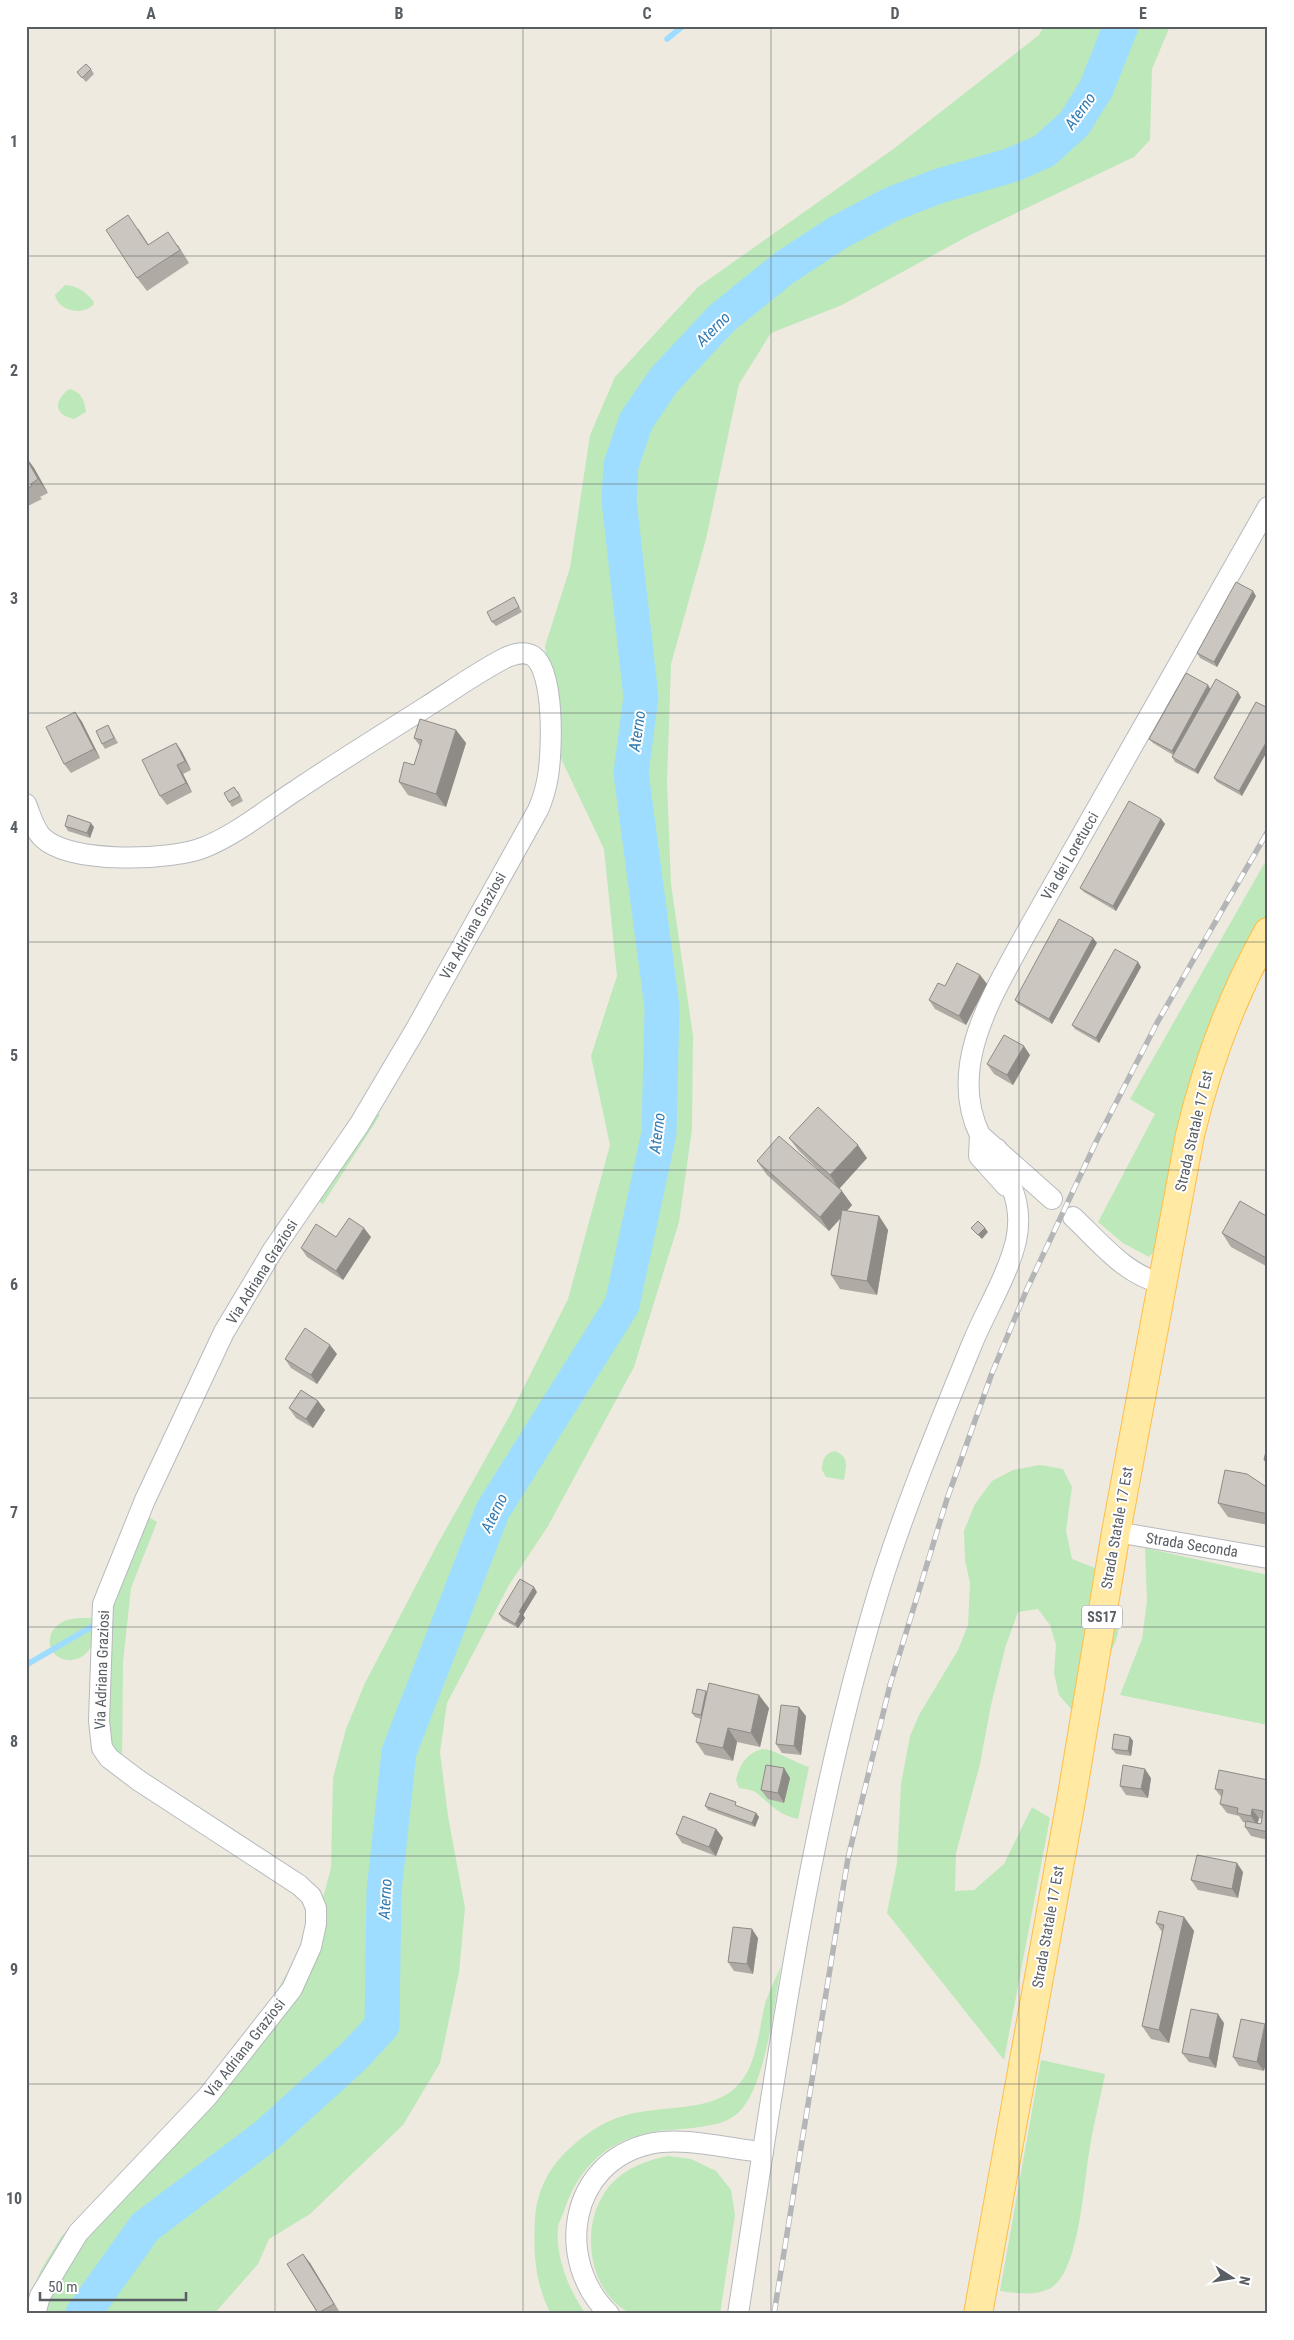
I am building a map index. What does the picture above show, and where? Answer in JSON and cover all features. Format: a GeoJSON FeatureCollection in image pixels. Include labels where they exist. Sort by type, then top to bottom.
{"type":"FeatureCollection","features":[{"type":"Feature","properties":{"kind":"main road","name":"Strada Statale 17 Est"},"geometry":{"type":"LineString","coordinates":[[978,2314],[1070,1806],[1116,1532],[1190,1135],[1205,1079],[1230,1008],[1268,932]]}},
{"type":"Feature","properties":{"kind":"street","name":"Via dei Loretucci"},"geometry":{"type":"LineString","coordinates":[[1052,1199],[980,1135],[968,1103],[968,1073],[977,1036],[992,998],[1024,937],[1268,507]]}},
{"type":"Feature","properties":{"kind":"street","name":"Via Adriana Graziosi"},"geometry":{"type":"LineString","coordinates":[[26,804],[39,833],[47,841],[60,848],[94,855],[140,858],[168,857],[189,852],[204,848],[227,836],[326,770],[507,657],[522,653],[533,656],[540,665],[545,680],[550,720],[550,750],[546,789],[538,810],[359,1125],[273,1250],[224,1332],[145,1500],[103,1604],[99,1721],[102,1748],[109,1758],[138,1780],[299,1885],[311,1896],[316,1908],[316,1924],[311,1948],[292,1989],[207,2097],[78,2233],[40,2296],[35,2314]]}},
{"type":"Feature","properties":{"kind":"street"},"geometry":{"type":"LineString","coordinates":[[980,1135],[979,1156],[999,1176],[1018,1207]]}},
{"type":"Feature","properties":{"kind":"street"},"geometry":{"type":"LineString","coordinates":[[738,2314],[811,1862],[862,1648],[895,1543],[935,1436],[1011,1257],[1018,1233],[1018,1207],[1011,1180],[997,1149]]}},
{"type":"Feature","properties":{"kind":"street"},"geometry":{"type":"LineString","coordinates":[[1073,1217],[1131,1270],[1147,1279],[1162,1282]]}},
{"type":"Feature","properties":{"kind":"street","name":"Strada Seconda"},"geometry":{"type":"LineString","coordinates":[[1116,1532],[1268,1558]]}},
{"type":"Feature","properties":{"kind":"street"},"geometry":{"type":"LineString","coordinates":[[609,2314],[599,2304],[583,2279],[576,2257],[575,2235],[580,2209],[586,2196],[604,2170],[620,2156],[647,2145],[662,2142],[690,2143],[763,2152]]}},
{"type":"Feature","properties":{"kind":"green space"},"geometry":{"type":"Polygon","coordinates":[[[1044,26],[1170,26],[1152,69],[1150,140],[1134,157],[970,235],[842,305],[771,333],[739,384],[706,539],[671,664],[667,782],[671,884],[693,1036],[692,1129],[679,1222],[634,1367],[548,1526],[509,1585],[447,1703],[440,1752],[448,1816],[465,1908],[459,1972],[440,2063],[403,2125],[310,2214],[269,2239],[258,2264],[214,2314],[26,2314],[26,2303],[42,2268],[61,2237],[197,2095],[277,1991],[318,1917],[331,1868],[333,1778],[346,1729],[365,1683],[436,1547],[510,1415],[568,1299],[610,1145],[591,1056],[617,976],[604,849],[556,748],[545,646],[570,568],[590,435],[615,377],[698,287],[892,150],[1039,35],[1044,26]]]}},
{"type":"Feature","properties":{"kind":"green space"},"geometry":{"type":"Polygon","coordinates":[[[65,285],[85,292],[94,302],[93,305],[77,311],[65,308],[55,295],[65,285]]]}},
{"type":"Feature","properties":{"kind":"green space"},"geometry":{"type":"Polygon","coordinates":[[[69,389],[80,394],[86,412],[74,419],[62,414],[58,407],[58,402],[69,389]]]}},
{"type":"Feature","properties":{"kind":"green space"},"geometry":{"type":"Polygon","coordinates":[[[1268,857],[1268,918],[1251,947],[1163,1242],[1149,1257],[1123,1243],[1098,1222],[1155,1114],[1130,1099],[1268,857]]]}},
{"type":"Feature","properties":{"kind":"green space"},"geometry":{"type":"Polygon","coordinates":[[[371,1109],[380,1115],[323,1204],[315,1199],[371,1109]]]}},
{"type":"Feature","properties":{"kind":"green space"},"geometry":{"type":"Polygon","coordinates":[[[835,1451],[840,1453],[845,1459],[844,1480],[826,1477],[822,1470],[825,1458],[829,1453],[835,1451]]]}},
{"type":"Feature","properties":{"kind":"green space"},"geometry":{"type":"Polygon","coordinates":[[[1040,1465],[1063,1469],[1072,1487],[1066,1531],[1072,1559],[1095,1568],[1072,1710],[1059,1695],[1054,1673],[1056,1645],[1050,1625],[1038,1609],[1018,1612],[1006,1645],[991,1705],[980,1764],[956,1853],[955,1891],[974,1890],[1004,1864],[1032,1807],[1050,1818],[1004,2060],[887,1913],[897,1863],[901,1784],[910,1736],[919,1715],[958,1650],[968,1625],[970,1583],[965,1560],[964,1531],[975,1504],[992,1481],[1013,1470],[1040,1465]]]}},
{"type":"Feature","properties":{"kind":"green space"},"geometry":{"type":"Polygon","coordinates":[[[147,1516],[157,1522],[131,1588],[123,1662],[122,1770],[106,1755],[113,1595],[147,1516]]]}},
{"type":"Feature","properties":{"kind":"green space"},"geometry":{"type":"Polygon","coordinates":[[[1145,1548],[1268,1575],[1268,1725],[1120,1695],[1142,1639],[1147,1601],[1145,1548]]]}},
{"type":"Feature","properties":{"kind":"green space"},"geometry":{"type":"Polygon","coordinates":[[[1116,1598],[1119,1613],[1118,1631],[1113,1648],[1104,1661],[1116,1598]]]}},
{"type":"Feature","properties":{"kind":"green space"},"geometry":{"type":"Polygon","coordinates":[[[93,1618],[93,1642],[86,1653],[81,1657],[70,1660],[56,1656],[50,1644],[53,1630],[59,1624],[71,1619],[93,1618]]]}},
{"type":"Feature","properties":{"kind":"green space"},"geometry":{"type":"Polygon","coordinates":[[[762,1749],[772,1751],[809,1767],[798,1819],[781,1812],[758,1794],[739,1788],[736,1780],[744,1760],[762,1749]]]}},
{"type":"Feature","properties":{"kind":"green space"},"geometry":{"type":"Polygon","coordinates":[[[781,1966],[772,2022],[762,2065],[748,2101],[738,2113],[730,2119],[716,2124],[655,2132],[626,2140],[602,2154],[583,2173],[575,2185],[559,2222],[558,2240],[561,2262],[569,2285],[586,2314],[551,2314],[538,2279],[534,2243],[538,2198],[550,2172],[562,2156],[575,2144],[587,2134],[608,2122],[637,2112],[701,2104],[716,2100],[729,2093],[740,2083],[750,2066],[757,2045],[765,2004],[781,1966]]]}},
{"type":"Feature","properties":{"kind":"green space"},"geometry":{"type":"Polygon","coordinates":[[[1041,2060],[1105,2074],[1091,2143],[1082,2205],[1074,2248],[1059,2281],[1043,2291],[1018,2293],[1000,2291],[1041,2060]]]}},
{"type":"Feature","properties":{"kind":"green space"},"geometry":{"type":"Polygon","coordinates":[[[668,2156],[691,2159],[716,2171],[731,2190],[735,2215],[720,2314],[634,2314],[615,2303],[605,2290],[598,2276],[591,2244],[592,2227],[602,2197],[622,2174],[630,2169],[668,2156]]]}},
{"type":"Feature","properties":{"kind":"building"},"geometry":{"type":"Polygon","coordinates":[[[86,64],[91,69],[82,78],[77,72],[86,64]]]}},
{"type":"Feature","properties":{"kind":"building"},"geometry":{"type":"Polygon","coordinates":[[[128,215],[148,245],[168,232],[180,250],[137,278],[106,230],[128,215]]]}},
{"type":"Feature","properties":{"kind":"building"},"geometry":{"type":"Polygon","coordinates":[[[26,458],[38,479],[31,484],[32,486],[26,489],[26,458]]]}},
{"type":"Feature","properties":{"kind":"building"},"geometry":{"type":"Polygon","coordinates":[[[1236,582],[1253,591],[1214,662],[1197,653],[1236,582]]]}},
{"type":"Feature","properties":{"kind":"building"},"geometry":{"type":"Polygon","coordinates":[[[514,597],[519,607],[492,622],[487,612],[514,597]]]}},
{"type":"Feature","properties":{"kind":"building"},"geometry":{"type":"Polygon","coordinates":[[[1186,673],[1208,685],[1172,751],[1149,739],[1186,673]]]}},
{"type":"Feature","properties":{"kind":"building"},"geometry":{"type":"Polygon","coordinates":[[[1216,679],[1238,692],[1195,770],[1172,757],[1216,679]]]}},
{"type":"Feature","properties":{"kind":"building"},"geometry":{"type":"Polygon","coordinates":[[[1256,702],[1268,708],[1268,739],[1239,791],[1214,778],[1256,702]]]}},
{"type":"Feature","properties":{"kind":"building"},"geometry":{"type":"Polygon","coordinates":[[[75,712],[94,749],[64,764],[46,727],[75,712]]]}},
{"type":"Feature","properties":{"kind":"building"},"geometry":{"type":"Polygon","coordinates":[[[420,719],[456,730],[436,794],[399,782],[404,762],[414,765],[422,740],[414,738],[420,719]]]}},
{"type":"Feature","properties":{"kind":"building"},"geometry":{"type":"Polygon","coordinates":[[[108,725],[114,738],[102,744],[96,731],[108,725]]]}},
{"type":"Feature","properties":{"kind":"building"},"geometry":{"type":"Polygon","coordinates":[[[176,743],[185,761],[177,765],[186,783],[160,796],[142,760],[176,743]]]}},
{"type":"Feature","properties":{"kind":"building"},"geometry":{"type":"Polygon","coordinates":[[[234,787],[240,796],[229,802],[224,793],[234,787]]]}},
{"type":"Feature","properties":{"kind":"building"},"geometry":{"type":"Polygon","coordinates":[[[1129,801],[1161,819],[1113,906],[1080,888],[1129,801]]]}},
{"type":"Feature","properties":{"kind":"building"},"geometry":{"type":"Polygon","coordinates":[[[68,815],[91,823],[87,833],[65,826],[68,815]]]}},
{"type":"Feature","properties":{"kind":"building"},"geometry":{"type":"Polygon","coordinates":[[[1059,919],[1093,938],[1049,1019],[1015,1000],[1059,919]]]}},
{"type":"Feature","properties":{"kind":"building"},"geometry":{"type":"Polygon","coordinates":[[[1115,949],[1138,962],[1096,1038],[1072,1025],[1115,949]]]}},
{"type":"Feature","properties":{"kind":"building"},"geometry":{"type":"Polygon","coordinates":[[[957,963],[980,975],[959,1016],[929,1000],[938,983],[945,986],[957,963]]]}},
{"type":"Feature","properties":{"kind":"building"},"geometry":{"type":"Polygon","coordinates":[[[1004,1035],[1024,1046],[1007,1075],[987,1064],[1004,1035]]]}},
{"type":"Feature","properties":{"kind":"building"},"geometry":{"type":"Polygon","coordinates":[[[818,1107],[858,1145],[830,1175],[789,1138],[818,1107]]]}},
{"type":"Feature","properties":{"kind":"building"},"geometry":{"type":"Polygon","coordinates":[[[779,1136],[842,1191],[820,1217],[757,1161],[779,1136]]]}},
{"type":"Feature","properties":{"kind":"building"},"geometry":{"type":"Polygon","coordinates":[[[1240,1201],[1268,1217],[1268,1259],[1222,1233],[1240,1201]]]}},
{"type":"Feature","properties":{"kind":"building"},"geometry":{"type":"Polygon","coordinates":[[[842,1210],[879,1216],[867,1281],[831,1275],[842,1210]]]}},
{"type":"Feature","properties":{"kind":"building"},"geometry":{"type":"Polygon","coordinates":[[[349,1218],[364,1228],[336,1271],[301,1248],[316,1224],[336,1237],[349,1218]]]}},
{"type":"Feature","properties":{"kind":"building"},"geometry":{"type":"Polygon","coordinates":[[[978,1221],[985,1228],[978,1235],[971,1228],[978,1221]]]}},
{"type":"Feature","properties":{"kind":"building"},"geometry":{"type":"Polygon","coordinates":[[[305,1328],[330,1345],[311,1375],[285,1359],[305,1328]]]}},
{"type":"Feature","properties":{"kind":"building"},"geometry":{"type":"Polygon","coordinates":[[[301,1390],[318,1401],[306,1419],[289,1408],[301,1390]]]}},
{"type":"Feature","properties":{"kind":"building"},"geometry":{"type":"Polygon","coordinates":[[[1268,1442],[1268,1461],[1264,1460],[1268,1442]]]}},
{"type":"Feature","properties":{"kind":"building"},"geometry":{"type":"Polygon","coordinates":[[[1225,1470],[1247,1474],[1268,1488],[1268,1514],[1218,1503],[1225,1470]]]}},
{"type":"Feature","properties":{"kind":"building"},"geometry":{"type":"Polygon","coordinates":[[[520,1579],[534,1587],[519,1612],[521,1613],[515,1624],[499,1614],[520,1579]]]}},
{"type":"Feature","properties":{"kind":"building"},"geometry":{"type":"Polygon","coordinates":[[[709,1683],[759,1695],[751,1733],[728,1728],[723,1748],[696,1742],[709,1683]]]}},
{"type":"Feature","properties":{"kind":"building"},"geometry":{"type":"Polygon","coordinates":[[[697,1689],[706,1691],[701,1715],[692,1713],[697,1689]]]}},
{"type":"Feature","properties":{"kind":"building"},"geometry":{"type":"Polygon","coordinates":[[[781,1705],[799,1707],[794,1746],[776,1744],[781,1705]]]}},
{"type":"Feature","properties":{"kind":"building"},"geometry":{"type":"Polygon","coordinates":[[[1114,1734],[1130,1737],[1128,1751],[1112,1749],[1114,1734]]]}},
{"type":"Feature","properties":{"kind":"building"},"geometry":{"type":"Polygon","coordinates":[[[766,1765],[784,1768],[778,1793],[761,1790],[766,1765]]]}},
{"type":"Feature","properties":{"kind":"building"},"geometry":{"type":"Polygon","coordinates":[[[1123,1765],[1145,1769],[1141,1789],[1120,1786],[1123,1765]]]}},
{"type":"Feature","properties":{"kind":"building"},"geometry":{"type":"Polygon","coordinates":[[[1219,1770],[1268,1780],[1268,1832],[1245,1827],[1246,1821],[1261,1824],[1263,1811],[1252,1809],[1251,1816],[1237,1813],[1238,1808],[1220,1804],[1223,1790],[1215,1789],[1219,1770]]]}},
{"type":"Feature","properties":{"kind":"building"},"geometry":{"type":"Polygon","coordinates":[[[710,1793],[736,1802],[735,1805],[756,1813],[752,1823],[705,1806],[710,1793]]]}},
{"type":"Feature","properties":{"kind":"building"},"geometry":{"type":"Polygon","coordinates":[[[683,1816],[716,1829],[709,1847],[676,1834],[683,1816]]]}},
{"type":"Feature","properties":{"kind":"building"},"geometry":{"type":"Polygon","coordinates":[[[1197,1855],[1237,1863],[1232,1889],[1191,1880],[1197,1855]]]}},
{"type":"Feature","properties":{"kind":"building"},"geometry":{"type":"Polygon","coordinates":[[[1159,1911],[1184,1917],[1159,2030],[1142,2026],[1164,1925],[1156,1923],[1159,1911]]]}},
{"type":"Feature","properties":{"kind":"building"},"geometry":{"type":"Polygon","coordinates":[[[733,1927],[752,1929],[747,1964],[728,1962],[733,1927]]]}},
{"type":"Feature","properties":{"kind":"building"},"geometry":{"type":"Polygon","coordinates":[[[1191,2009],[1218,2014],[1209,2058],[1182,2053],[1191,2009]]]}},
{"type":"Feature","properties":{"kind":"building"},"geometry":{"type":"Polygon","coordinates":[[[1241,2019],[1265,2024],[1257,2062],[1233,2057],[1241,2019]]]}},
{"type":"Feature","properties":{"kind":"building"},"geometry":{"type":"Polygon","coordinates":[[[303,2254],[334,2304],[318,2313],[287,2264],[303,2254]]]}},
{"type":"Feature","properties":{"kind":"waterway"},"geometry":{"type":"LineString","coordinates":[[667,39],[683,26]]}},
{"type":"Feature","properties":{"kind":"waterway","name":"Aterno"},"geometry":{"type":"LineString","coordinates":[[83,2314],[145,2227],[267,2135],[352,2058],[382,2026],[384,1891],[399,1752],[493,1510],[622,1305],[659,1133],[662,1007],[631,773],[641,697],[619,500],[621,465],[636,421],[664,380],[722,318],[784,268],[839,232],[892,204],[939,186],[1012,165],[1044,151],[1074,124],[1096,89],[1121,26]]}},
{"type":"Feature","properties":{"kind":"waterway"},"geometry":{"type":"LineString","coordinates":[[26,1665],[93,1626]]}},
{"type":"Feature","properties":{"kind":"railway"},"geometry":{"type":"LineString","coordinates":[[774,2314],[848,1858],[890,1685],[947,1499],[992,1373],[1027,1289],[1097,1140],[1158,1021],[1268,831]]}}]}
